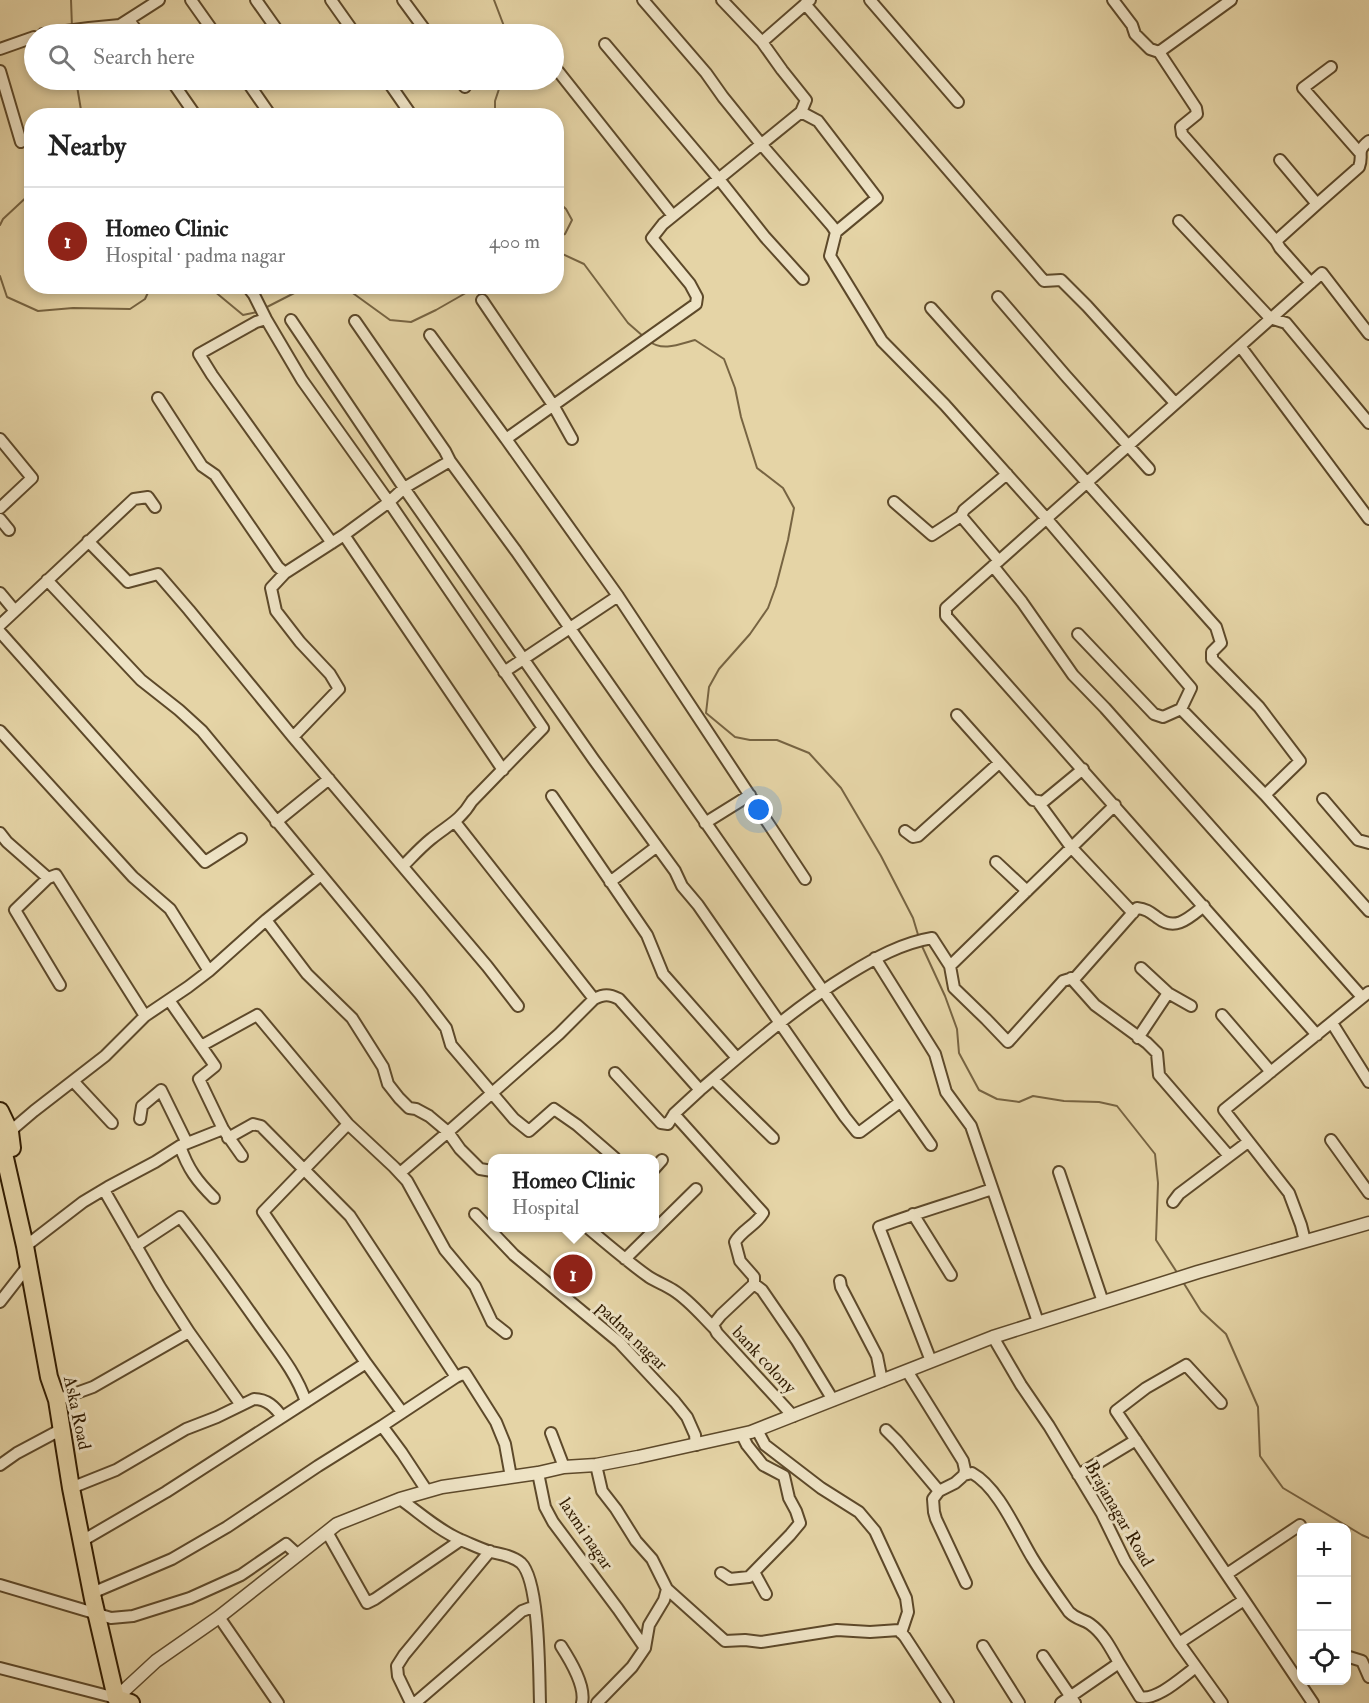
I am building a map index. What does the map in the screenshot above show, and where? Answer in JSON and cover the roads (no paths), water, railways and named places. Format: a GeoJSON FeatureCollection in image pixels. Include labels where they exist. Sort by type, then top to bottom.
{"type":"FeatureCollection","features":[{"type":"Feature","properties":{"kind":"highway"},"geometry":{"type":"LineString","coordinates":[[0,1111],[3,1137],[13,1155],[31,1242],[55,1368],[57,1400]]}},
{"type":"Feature","properties":{"kind":"highway","name":"Aska Road"},"geometry":{"type":"LineString","coordinates":[[3,1137],[49,1377],[57,1400],[71,1488],[92,1593],[124,1700]]}},
{"type":"Feature","properties":{"kind":"street"},"geometry":{"type":"LineString","coordinates":[[122,24],[159,0]]}},
{"type":"Feature","properties":{"kind":"street"},"geometry":{"type":"LineString","coordinates":[[191,0],[208,24]]}},
{"type":"Feature","properties":{"kind":"street"},"geometry":{"type":"LineString","coordinates":[[256,0],[273,24]]}},
{"type":"Feature","properties":{"kind":"street"},"geometry":{"type":"LineString","coordinates":[[331,0],[348,24]]}},
{"type":"Feature","properties":{"kind":"street"},"geometry":{"type":"LineString","coordinates":[[403,0],[421,24]]}},
{"type":"Feature","properties":{"kind":"street"},"geometry":{"type":"LineString","coordinates":[[643,0],[836,232]]}},
{"type":"Feature","properties":{"kind":"street"},"geometry":{"type":"LineString","coordinates":[[506,439],[696,304],[697,297],[690,284],[652,238],[663,224],[801,112],[806,100],[762,42],[722,0]]}},
{"type":"Feature","properties":{"kind":"street"},"geometry":{"type":"LineString","coordinates":[[870,0],[958,102]]}},
{"type":"Feature","properties":{"kind":"street"},"geometry":{"type":"LineString","coordinates":[[1113,0],[1132,26],[1135,34],[1150,49],[1158,52],[1196,108],[1197,114],[1180,127],[1182,134],[1311,283]]}},
{"type":"Feature","properties":{"kind":"street"},"geometry":{"type":"LineString","coordinates":[[1158,52],[1231,0]]}},
{"type":"Feature","properties":{"kind":"street"},"geometry":{"type":"LineString","coordinates":[[762,42],[807,2],[1044,281],[1061,280],[1174,404]]}},
{"type":"Feature","properties":{"kind":"street"},"geometry":{"type":"LineString","coordinates":[[129,20],[132,24]]}},
{"type":"Feature","properties":{"kind":"street"},"geometry":{"type":"LineString","coordinates":[[0,49],[24,41]]}},
{"type":"Feature","properties":{"kind":"street"},"geometry":{"type":"LineString","coordinates":[[605,44],[765,237],[803,279]]}},
{"type":"Feature","properties":{"kind":"street"},"geometry":{"type":"LineString","coordinates":[[1331,67],[1303,88],[1360,153]]}},
{"type":"Feature","properties":{"kind":"street"},"geometry":{"type":"LineString","coordinates":[[0,71],[21,142]]}},
{"type":"Feature","properties":{"kind":"street"},"geometry":{"type":"LineString","coordinates":[[564,79],[673,216]]}},
{"type":"Feature","properties":{"kind":"street"},"geometry":{"type":"LineString","coordinates":[[178,90],[190,108]]}},
{"type":"Feature","properties":{"kind":"street"},"geometry":{"type":"LineString","coordinates":[[253,90],[265,108]]}},
{"type":"Feature","properties":{"kind":"street"},"geometry":{"type":"LineString","coordinates":[[394,90],[406,108]]}},
{"type":"Feature","properties":{"kind":"street"},"geometry":{"type":"LineString","coordinates":[[801,112],[818,122],[877,198],[836,232],[830,256],[882,341],[945,405],[1007,474],[1191,688],[1181,708],[1163,717],[1154,714],[1078,633]]}},
{"type":"Feature","properties":{"kind":"street"},"geometry":{"type":"LineString","coordinates":[[1276,241],[1359,167],[1361,147],[1369,141]]}},
{"type":"Feature","properties":{"kind":"street"},"geometry":{"type":"LineString","coordinates":[[1280,160],[1317,204]]}},
{"type":"Feature","properties":{"kind":"street"},"geometry":{"type":"LineString","coordinates":[[1179,220],[1271,318],[1286,323],[1369,423]]}},
{"type":"Feature","properties":{"kind":"street"},"geometry":{"type":"LineString","coordinates":[[1317,1035],[946,616],[946,608],[1322,273],[1369,334]]}},
{"type":"Feature","properties":{"kind":"street"},"geometry":{"type":"LineString","coordinates":[[253,294],[302,380],[389,502],[543,728],[472,801],[465,813],[430,840],[403,866]]}},
{"type":"Feature","properties":{"kind":"street"},"geometry":{"type":"LineString","coordinates":[[999,297],[1149,469]]}},
{"type":"Feature","properties":{"kind":"street"},"geometry":{"type":"LineString","coordinates":[[482,300],[553,405],[572,439]]}},
{"type":"Feature","properties":{"kind":"street"},"geometry":{"type":"LineString","coordinates":[[931,308],[1216,627],[1221,643],[1212,652],[1212,659],[1259,707],[1300,761],[1265,795]]}},
{"type":"Feature","properties":{"kind":"street"},"geometry":{"type":"LineString","coordinates":[[266,319],[256,322],[199,354],[332,543]]}},
{"type":"Feature","properties":{"kind":"street"},"geometry":{"type":"LineString","coordinates":[[291,320],[404,488],[675,871],[682,886],[698,904],[845,1117],[858,1132],[867,1128],[900,1102]]}},
{"type":"Feature","properties":{"kind":"street"},"geometry":{"type":"LineString","coordinates":[[355,321],[450,461],[516,551],[931,1145]]}},
{"type":"Feature","properties":{"kind":"street"},"geometry":{"type":"LineString","coordinates":[[430,335],[618,596],[805,879]]}},
{"type":"Feature","properties":{"kind":"street"},"geometry":{"type":"LineString","coordinates":[[1240,346],[1368,517]]}},
{"type":"Feature","properties":{"kind":"street"},"geometry":{"type":"LineString","coordinates":[[158,398],[202,466],[215,476],[278,567],[285,573]]}},
{"type":"Feature","properties":{"kind":"street"},"geometry":{"type":"LineString","coordinates":[[0,439],[32,478],[0,508]]}},
{"type":"Feature","properties":{"kind":"street"},"geometry":{"type":"LineString","coordinates":[[293,737],[339,689],[330,674],[300,642],[276,611],[271,588],[285,573],[344,535],[404,488],[450,461]]}},
{"type":"Feature","properties":{"kind":"street"},"geometry":{"type":"LineString","coordinates":[[894,502],[932,535],[961,516],[964,510],[1007,474]]}},
{"type":"Feature","properties":{"kind":"street"},"geometry":{"type":"LineString","coordinates":[[0,625],[134,499],[148,496],[155,507]]}},
{"type":"Feature","properties":{"kind":"street"},"geometry":{"type":"LineString","coordinates":[[961,516],[1073,675],[1366,994],[1224,1110],[1289,1193],[1305,1241]]}},
{"type":"Feature","properties":{"kind":"street"},"geometry":{"type":"LineString","coordinates":[[0,519],[9,530]]}},
{"type":"Feature","properties":{"kind":"street"},"geometry":{"type":"LineString","coordinates":[[344,535],[502,770]]}},
{"type":"Feature","properties":{"kind":"street"},"geometry":{"type":"LineString","coordinates":[[88,541],[128,582],[158,574],[518,1006]]}},
{"type":"Feature","properties":{"kind":"street"},"geometry":{"type":"LineString","coordinates":[[47,580],[141,680],[202,731],[419,993],[446,1028],[452,1045],[514,1119],[529,1131],[554,1109],[577,1125],[609,1154]]}},
{"type":"Feature","properties":{"kind":"street"},"geometry":{"type":"LineString","coordinates":[[0,593],[15,611]]}},
{"type":"Feature","properties":{"kind":"street"},"geometry":{"type":"LineString","coordinates":[[504,672],[618,596]]}},
{"type":"Feature","properties":{"kind":"street"},"geometry":{"type":"LineString","coordinates":[[0,632],[205,862],[241,839]]}},
{"type":"Feature","properties":{"kind":"street"},"geometry":{"type":"LineString","coordinates":[[1181,708],[1265,795],[1369,911]]}},
{"type":"Feature","properties":{"kind":"street"},"geometry":{"type":"LineString","coordinates":[[957,715],[1033,800],[1038,802],[1071,847],[1133,913]]}},
{"type":"Feature","properties":{"kind":"street"},"geometry":{"type":"LineString","coordinates":[[0,731],[133,877],[170,909],[209,971]]}},
{"type":"Feature","properties":{"kind":"street"},"geometry":{"type":"LineString","coordinates":[[905,831],[913,837],[918,836],[999,763]]}},
{"type":"Feature","properties":{"kind":"street"},"geometry":{"type":"LineString","coordinates":[[1038,802],[1043,802],[1083,769]]}},
{"type":"Feature","properties":{"kind":"street"},"geometry":{"type":"LineString","coordinates":[[276,822],[329,779]]}},
{"type":"Feature","properties":{"kind":"street"},"geometry":{"type":"LineString","coordinates":[[705,823],[750,795]]}},
{"type":"Feature","properties":{"kind":"street"},"geometry":{"type":"LineString","coordinates":[[552,796],[647,935],[663,974],[737,1058]]}},
{"type":"Feature","properties":{"kind":"street"},"geometry":{"type":"LineString","coordinates":[[1323,799],[1359,840],[1369,843]]}},
{"type":"Feature","properties":{"kind":"street"},"geometry":{"type":"LineString","coordinates":[[950,966],[1115,805]]}},
{"type":"Feature","properties":{"kind":"street"},"geometry":{"type":"LineString","coordinates":[[455,822],[594,999]]}},
{"type":"Feature","properties":{"kind":"street"},"geometry":{"type":"LineString","coordinates":[[0,833],[48,878]]}},
{"type":"Feature","properties":{"kind":"street"},"geometry":{"type":"LineString","coordinates":[[610,882],[656,847]]}},
{"type":"Feature","properties":{"kind":"street"},"geometry":{"type":"LineString","coordinates":[[996,862],[1027,891]]}},
{"type":"Feature","properties":{"kind":"street"},"geometry":{"type":"LineString","coordinates":[[60,985],[15,910],[48,878],[56,875],[145,1016]]}},
{"type":"Feature","properties":{"kind":"street"},"geometry":{"type":"LineString","coordinates":[[3,1137],[105,1056],[145,1016],[209,971],[321,875]]}},
{"type":"Feature","properties":{"kind":"street"},"geometry":{"type":"LineString","coordinates":[[615,1073],[661,1123],[668,1124],[674,1114],[700,1090],[822,990],[875,958],[913,941],[932,938],[950,966],[954,988],[1008,1042],[1063,981],[1076,977],[1137,908],[1146,909],[1164,923],[1171,925],[1184,921],[1204,906]]}},
{"type":"Feature","properties":{"kind":"street"},"geometry":{"type":"LineString","coordinates":[[266,920],[307,974],[352,1018],[383,1068],[388,1084],[399,1098],[409,1108],[429,1116],[448,1132],[460,1149],[480,1169],[488,1170]]}},
{"type":"Feature","properties":{"kind":"street"},"geometry":{"type":"LineString","coordinates":[[875,958],[935,1054],[946,1092],[971,1126],[1038,1322]]}},
{"type":"Feature","properties":{"kind":"street"},"geometry":{"type":"LineString","coordinates":[[1141,968],[1168,993],[1191,1006]]}},
{"type":"Feature","properties":{"kind":"street"},"geometry":{"type":"LineString","coordinates":[[1071,978],[1095,1005],[1157,1053],[1159,1075],[1229,1156]]}},
{"type":"Feature","properties":{"kind":"street"},"geometry":{"type":"LineString","coordinates":[[1138,1038],[1168,993]]}},
{"type":"Feature","properties":{"kind":"street"},"geometry":{"type":"LineString","coordinates":[[400,1173],[493,1093],[594,999],[604,995],[609,994],[619,999],[700,1090]]}},
{"type":"Feature","properties":{"kind":"street"},"geometry":{"type":"LineString","coordinates":[[169,1000],[216,1066],[199,1079],[225,1134],[242,1156]]}},
{"type":"Feature","properties":{"kind":"street"},"geometry":{"type":"LineString","coordinates":[[201,1046],[257,1015],[348,1124],[407,1181],[445,1250],[475,1286],[492,1322],[506,1333]]}},
{"type":"Feature","properties":{"kind":"street"},"geometry":{"type":"LineString","coordinates":[[1222,1015],[1271,1072]]}},
{"type":"Feature","properties":{"kind":"street"},"geometry":{"type":"LineString","coordinates":[[1332,1023],[1369,1082]]}},
{"type":"Feature","properties":{"kind":"street"},"geometry":{"type":"LineString","coordinates":[[713,1079],[773,1138]]}},
{"type":"Feature","properties":{"kind":"street"},"geometry":{"type":"LineString","coordinates":[[73,1081],[112,1123]]}},
{"type":"Feature","properties":{"kind":"street"},"geometry":{"type":"LineString","coordinates":[[140,1119],[142,1106],[161,1090],[184,1145],[186,1164],[197,1182],[214,1198]]}},
{"type":"Feature","properties":{"kind":"street"},"geometry":{"type":"LineString","coordinates":[[674,1114],[763,1213],[735,1242],[740,1261],[753,1277],[754,1284],[762,1290],[785,1324],[833,1400]]}},
{"type":"Feature","properties":{"kind":"street"},"geometry":{"type":"LineString","coordinates":[[31,1242],[83,1202],[184,1145],[258,1124],[350,1216],[456,1377]]}},
{"type":"Feature","properties":{"kind":"street"},"geometry":{"type":"LineString","coordinates":[[348,1124],[263,1212],[402,1412]]}},
{"type":"Feature","properties":{"kind":"street"},"geometry":{"type":"LineString","coordinates":[[1331,1140],[1369,1193]]}},
{"type":"Feature","properties":{"kind":"street"},"geometry":{"type":"LineString","coordinates":[[1173,1202],[1179,1194],[1248,1142]]}},
{"type":"Feature","properties":{"kind":"street"},"geometry":{"type":"LineString","coordinates":[[659,1163],[662,1160]]}},
{"type":"Feature","properties":{"kind":"street"},"geometry":{"type":"LineString","coordinates":[[1059,1173],[1103,1302]]}},
{"type":"Feature","properties":{"kind":"street"},"geometry":{"type":"LineString","coordinates":[[659,1225],[696,1189]]}},
{"type":"Feature","properties":{"kind":"street"},"geometry":{"type":"LineString","coordinates":[[931,1361],[879,1227],[992,1189]]}},
{"type":"Feature","properties":{"kind":"street"},"geometry":{"type":"LineString","coordinates":[[104,1190],[189,1332],[241,1405]]}},
{"type":"Feature","properties":{"kind":"street","name":"padma nagar"},"geometry":{"type":"LineString","coordinates":[[475,1214],[488,1228]]}},
{"type":"Feature","properties":{"kind":"street"},"geometry":{"type":"LineString","coordinates":[[913,1214],[951,1275]]}},
{"type":"Feature","properties":{"kind":"street"},"geometry":{"type":"LineString","coordinates":[[136,1246],[180,1217],[205,1248],[275,1348],[298,1382],[306,1402]]}},
{"type":"Feature","properties":{"kind":"street"},"geometry":{"type":"LineString","coordinates":[[0,1668],[124,1700],[156,1662],[219,1617],[337,1524],[400,1499],[442,1487],[564,1467],[596,1465],[742,1435],[993,1337],[1198,1272],[1369,1222]]}},
{"type":"Feature","properties":{"kind":"street","name":"padma nagar"},"geometry":{"type":"LineString","coordinates":[[492,1232],[514,1255],[619,1342],[687,1417],[695,1436],[696,1445]]}},
{"type":"Feature","properties":{"kind":"street","name":"bank colony"},"geometry":{"type":"LineString","coordinates":[[594,1232],[625,1259],[687,1301],[714,1326],[717,1333],[793,1416]]}},
{"type":"Feature","properties":{"kind":"street"},"geometry":{"type":"LineString","coordinates":[[625,1259],[652,1232]]}},
{"type":"Feature","properties":{"kind":"street"},"geometry":{"type":"LineString","coordinates":[[0,1302],[28,1266]]}},
{"type":"Feature","properties":{"kind":"street"},"geometry":{"type":"LineString","coordinates":[[840,1281],[877,1356],[882,1381]]}},
{"type":"Feature","properties":{"kind":"street"},"geometry":{"type":"LineString","coordinates":[[714,1326],[721,1315],[754,1284]]}},
{"type":"Feature","properties":{"kind":"street"},"geometry":{"type":"LineString","coordinates":[[57,1400],[93,1387],[189,1332]]}},
{"type":"Feature","properties":{"kind":"street","name":"Brajanagar Road"},"geometry":{"type":"LineString","coordinates":[[993,1337],[1114,1536],[1125,1561],[1222,1703]]}},
{"type":"Feature","properties":{"kind":"street"},"geometry":{"type":"LineString","coordinates":[[82,1541],[166,1492],[366,1363]]}},
{"type":"Feature","properties":{"kind":"street"},"geometry":{"type":"LineString","coordinates":[[1221,1403],[1186,1365],[1146,1388],[1116,1411],[1244,1600],[1297,1671]]}},
{"type":"Feature","properties":{"kind":"street"},"geometry":{"type":"LineString","coordinates":[[907,1371],[963,1461],[965,1470],[963,1475],[955,1483],[939,1491],[933,1499],[934,1512],[966,1583]]}},
{"type":"Feature","properties":{"kind":"street"},"geometry":{"type":"LineString","coordinates":[[92,1593],[172,1559],[209,1538],[465,1373],[496,1422],[506,1444],[511,1477]]}},
{"type":"Feature","properties":{"kind":"street"},"geometry":{"type":"LineString","coordinates":[[71,1488],[116,1470],[186,1429],[254,1399],[268,1402],[282,1417]]}},
{"type":"Feature","properties":{"kind":"street"},"geometry":{"type":"LineString","coordinates":[[382,1426],[427,1491]]}},
{"type":"Feature","properties":{"kind":"street"},"geometry":{"type":"LineString","coordinates":[[0,1465],[17,1453],[62,1429]]}},
{"type":"Feature","properties":{"kind":"street"},"geometry":{"type":"LineString","coordinates":[[757,1430],[765,1445],[821,1488],[859,1512],[875,1531],[906,1598],[908,1612],[902,1633]]}},
{"type":"Feature","properties":{"kind":"street"},"geometry":{"type":"LineString","coordinates":[[886,1430],[939,1491]]}},
{"type":"Feature","properties":{"kind":"street"},"geometry":{"type":"LineString","coordinates":[[551,1433],[564,1467]]}},
{"type":"Feature","properties":{"kind":"street"},"geometry":{"type":"LineString","coordinates":[[721,1572],[730,1579],[749,1577],[796,1529],[800,1522],[789,1498],[784,1476],[763,1465],[742,1435]]}},
{"type":"Feature","properties":{"kind":"street"},"geometry":{"type":"LineString","coordinates":[[1078,1475],[1136,1440]]}},
{"type":"Feature","properties":{"kind":"street"},"geometry":{"type":"LineString","coordinates":[[596,1465],[602,1491],[636,1541],[652,1559],[667,1589],[725,1641],[761,1642],[837,1630],[870,1632],[898,1630],[948,1703]]}},
{"type":"Feature","properties":{"kind":"street","name":"laxmi nagar"},"geometry":{"type":"LineString","coordinates":[[538,1473],[545,1507],[553,1522],[645,1648]]}},
{"type":"Feature","properties":{"kind":"street"},"geometry":{"type":"LineString","coordinates":[[963,1475],[972,1473],[985,1482],[1010,1517],[1033,1559],[1070,1612],[1100,1632],[1140,1697],[1148,1701],[1196,1667]]}},
{"type":"Feature","properties":{"kind":"street"},"geometry":{"type":"LineString","coordinates":[[400,1499],[441,1530],[461,1540],[509,1556],[519,1561],[525,1568],[530,1578],[534,1608],[540,1703]]}},
{"type":"Feature","properties":{"kind":"street"},"geometry":{"type":"LineString","coordinates":[[1227,1574],[1297,1527]]}},
{"type":"Feature","properties":{"kind":"street"},"geometry":{"type":"LineString","coordinates":[[327,1532],[367,1603],[461,1540]]}},
{"type":"Feature","properties":{"kind":"street"},"geometry":{"type":"LineString","coordinates":[[0,1585],[111,1618],[133,1616],[190,1598],[241,1575],[286,1544],[297,1555]]}},
{"type":"Feature","properties":{"kind":"street"},"geometry":{"type":"LineString","coordinates":[[490,1551],[397,1666],[398,1676],[413,1703],[522,1611],[534,1608]]}},
{"type":"Feature","properties":{"kind":"street"},"geometry":{"type":"LineString","coordinates":[[754,1572],[766,1594]]}},
{"type":"Feature","properties":{"kind":"street"},"geometry":{"type":"LineString","coordinates":[[597,1703],[632,1666],[645,1648],[649,1624],[664,1600],[667,1589]]}},
{"type":"Feature","properties":{"kind":"street"},"geometry":{"type":"LineString","coordinates":[[1179,1643],[1244,1600]]}},
{"type":"Feature","properties":{"kind":"street"},"geometry":{"type":"LineString","coordinates":[[219,1617],[278,1703]]}},
{"type":"Feature","properties":{"kind":"street"},"geometry":{"type":"LineString","coordinates":[[561,1646],[573,1665],[583,1697],[582,1703]]}},
{"type":"Feature","properties":{"kind":"street"},"geometry":{"type":"LineString","coordinates":[[983,1646],[1019,1703]]}},
{"type":"Feature","properties":{"kind":"street"},"geometry":{"type":"LineString","coordinates":[[1043,1656],[1073,1700]]}},
{"type":"Feature","properties":{"kind":"street"},"geometry":{"type":"LineString","coordinates":[[1365,1661],[1369,1677]]}},
{"type":"Feature","properties":{"kind":"street"},"geometry":{"type":"LineString","coordinates":[[1061,1703],[1073,1700],[1119,1663]]}},
{"type":"Feature","properties":{"kind":"street"},"geometry":{"type":"LineString","coordinates":[[1304,1685],[1313,1703]]}},
{"type":"Feature","properties":{"kind":"waterway"},"geometry":{"type":"LineString","coordinates":[[71,0],[72,24]]}},
{"type":"Feature","properties":{"kind":"waterway"},"geometry":{"type":"LineString","coordinates":[[494,0],[503,24]]}},
{"type":"Feature","properties":{"kind":"waterway"},"geometry":{"type":"LineString","coordinates":[[78,90],[81,108]]}},
{"type":"Feature","properties":{"kind":"waterway"},"geometry":{"type":"LineString","coordinates":[[495,108],[499,90]]}},
{"type":"Feature","properties":{"kind":"waterway"},"geometry":{"type":"LineString","coordinates":[[0,225],[3,219],[24,199]]}},
{"type":"Feature","properties":{"kind":"waterway"},"geometry":{"type":"LineString","coordinates":[[564,207],[572,220],[564,234]]}},
{"type":"Feature","properties":{"kind":"waterway"},"geometry":{"type":"LineString","coordinates":[[564,255],[584,264],[628,323],[644,337]]}},
{"type":"Feature","properties":{"kind":"waterway"},"geometry":{"type":"LineString","coordinates":[[0,276],[7,297],[38,311],[73,308],[130,309],[145,299],[147,294]]}},
{"type":"Feature","properties":{"kind":"waterway"},"geometry":{"type":"LineString","coordinates":[[218,294],[243,315],[257,312]]}},
{"type":"Feature","properties":{"kind":"waterway"},"geometry":{"type":"LineString","coordinates":[[265,308],[292,294]]}},
{"type":"Feature","properties":{"kind":"waterway"},"geometry":{"type":"LineString","coordinates":[[354,294],[390,320],[411,322],[464,294]]}},
{"type":"Feature","properties":{"kind":"waterway"},"geometry":{"type":"LineString","coordinates":[[649,341],[665,347],[695,340],[724,359],[735,388],[741,417],[757,468],[783,488],[794,508],[788,540],[768,608],[750,634],[719,669],[709,687],[706,713],[735,737],[750,740],[777,740],[809,753],[841,788],[881,856],[913,918],[919,938]]}},
{"type":"Feature","properties":{"kind":"waterway"},"geometry":{"type":"LineString","coordinates":[[921,944],[945,996],[957,1029],[959,1053],[979,1090],[997,1099],[1019,1102],[1033,1096],[1064,1101],[1099,1102],[1117,1106],[1155,1154],[1158,1183],[1156,1240],[1178,1274]]}},
{"type":"Feature","properties":{"kind":"waterway"},"geometry":{"type":"LineString","coordinates":[[1183,1282],[1201,1311],[1226,1334],[1258,1407],[1260,1456],[1283,1488],[1369,1538]]}},
{"type":"Feature","properties":{"kind":"place","name":"Homeo Clinic"},"geometry":{"type":"Point","coordinates":[573,1274]}}]}
